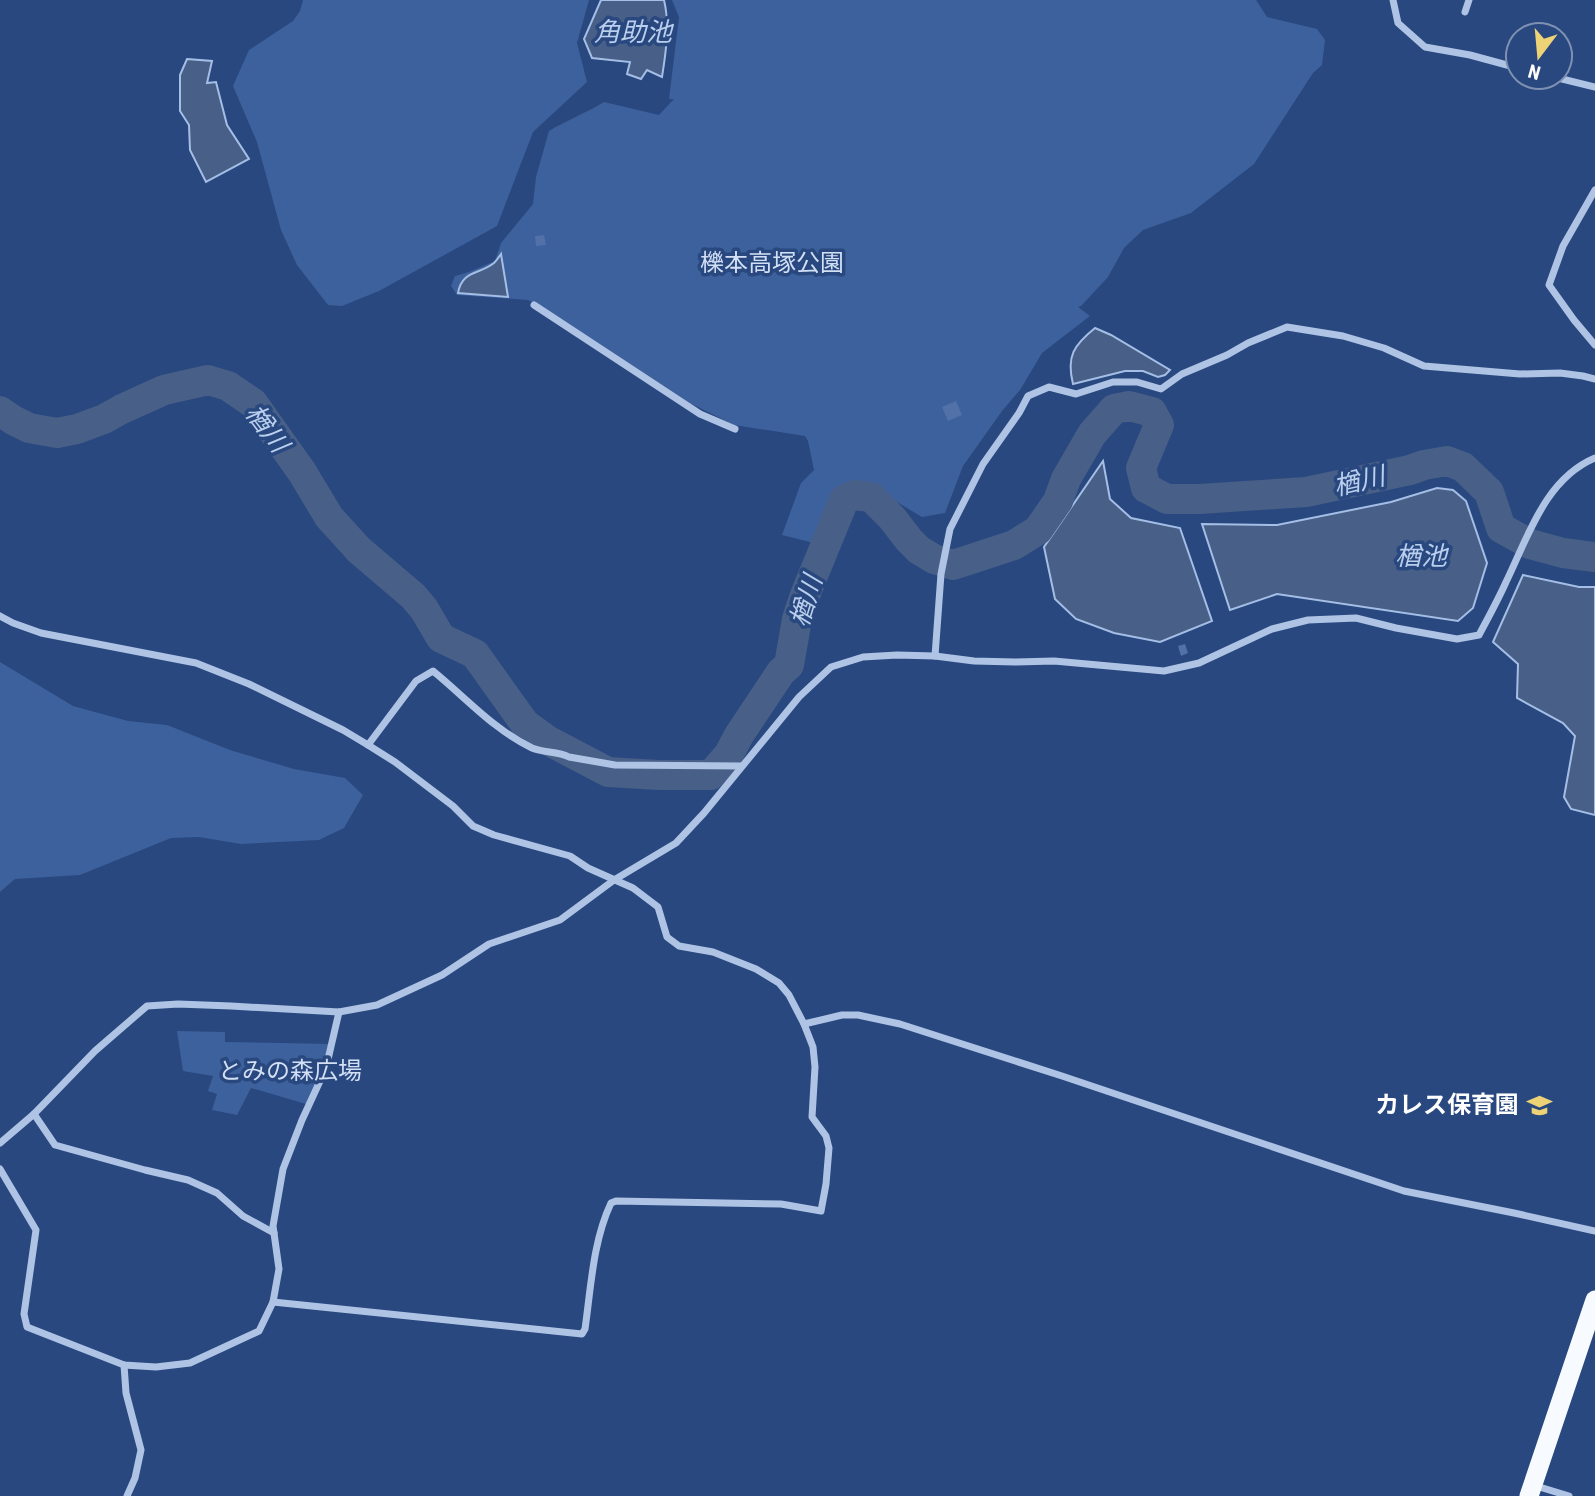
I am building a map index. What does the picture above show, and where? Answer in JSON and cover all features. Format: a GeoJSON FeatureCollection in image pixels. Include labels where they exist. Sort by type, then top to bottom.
{"type":"FeatureCollection","features":[{"type":"Feature","properties":{"kind":"highway"},"geometry":{"type":"LineString","coordinates":[[1531,1490],[1595,1300]]}},
{"type":"Feature","properties":{"kind":"street"},"geometry":{"type":"LineString","coordinates":[[1394,0],[1398,23],[1425,47],[1504,64]]}},
{"type":"Feature","properties":{"kind":"street"},"geometry":{"type":"LineString","coordinates":[[1465,12],[1469,0]]}},
{"type":"Feature","properties":{"kind":"street"},"geometry":{"type":"LineString","coordinates":[[1574,82],[1595,87]]}},
{"type":"Feature","properties":{"kind":"street"},"geometry":{"type":"LineString","coordinates":[[1595,190],[1563,246],[1549,285],[1595,345]]}},
{"type":"Feature","properties":{"kind":"street"},"geometry":{"type":"LineString","coordinates":[[534,306],[700,414],[735,429]]}},
{"type":"Feature","properties":{"kind":"street"},"geometry":{"type":"LineString","coordinates":[[935,656],[939,588],[950,529],[983,464],[1028,396],[1049,387],[1076,394],[1113,382],[1138,382],[1161,389],[1182,374],[1287,327],[1343,336],[1384,348],[1424,366],[1521,374],[1560,373],[1595,379]]}},
{"type":"Feature","properties":{"kind":"street"},"geometry":{"type":"LineString","coordinates":[[0,1143],[34,1114],[94,1051],[147,1006],[178,1004],[339,1012],[377,1005],[442,975],[489,944],[560,920],[614,880],[676,843],[799,697],[831,667],[863,657],[897,655],[1002,662],[1054,661],[1164,671],[1199,663],[1272,629],[1308,620],[1356,618],[1457,639],[1479,635],[1507,582],[1522,544],[1551,494],[1581,464],[1595,458]]}},
{"type":"Feature","properties":{"kind":"street"},"geometry":{"type":"LineString","coordinates":[[0,616],[41,633],[195,663],[249,684],[343,730],[395,762],[473,826],[494,835],[570,856],[588,869],[633,888],[658,907],[667,937],[679,946],[713,952],[756,969],[779,983],[789,995],[813,1046],[812,1117],[825,1136],[829,1148],[821,1211],[781,1204],[611,1203],[595,1258],[585,1329],[582,1334],[274,1302]]}},
{"type":"Feature","properties":{"kind":"street"},"geometry":{"type":"LineString","coordinates":[[368,745],[416,681],[433,671],[488,719],[535,749],[615,765],[741,766]]}},
{"type":"Feature","properties":{"kind":"street"},"geometry":{"type":"LineString","coordinates":[[0,1169],[36,1230],[24,1314],[27,1327],[124,1365],[156,1367],[190,1363],[207,1356],[260,1331],[274,1302],[279,1269],[273,1226],[283,1169],[326,1068],[339,1012]]}},
{"type":"Feature","properties":{"kind":"street"},"geometry":{"type":"LineString","coordinates":[[804,1024],[842,1015],[858,1015],[900,1024],[1404,1191],[1595,1231]]}},
{"type":"Feature","properties":{"kind":"street"},"geometry":{"type":"LineString","coordinates":[[34,1114],[55,1145],[188,1180],[217,1193],[243,1216],[274,1233]]}},
{"type":"Feature","properties":{"kind":"street"},"geometry":{"type":"LineString","coordinates":[[124,1365],[125,1393],[141,1450],[135,1478],[127,1496]]}},
{"type":"Feature","properties":{"kind":"street"},"geometry":{"type":"LineString","coordinates":[[1531,1490],[1569,1496]]}},
{"type":"Feature","properties":{"kind":"green space"},"geometry":{"type":"Polygon","coordinates":[[[303,0],[589,0],[577,43],[587,82],[533,132],[497,226],[379,291],[342,306],[328,305],[297,265],[281,230],[257,142],[233,86],[249,50],[293,21],[303,0]]]}},
{"type":"Feature","properties":{"kind":"green space","name":"櫟本高塚公園"},"geometry":{"type":"Polygon","coordinates":[[[672,0],[1256,0],[1267,17],[1317,29],[1325,40],[1322,65],[1313,73],[1254,164],[1191,213],[1143,230],[1124,248],[1108,277],[1078,307],[1090,316],[1042,353],[1020,390],[963,466],[945,513],[922,517],[870,486],[830,497],[814,543],[782,535],[801,483],[814,470],[805,436],[734,425],[690,403],[528,300],[457,295],[451,286],[455,276],[495,261],[501,243],[533,204],[536,177],[549,131],[604,102],[659,115],[674,99],[669,99],[679,17],[672,0]]]}},
{"type":"Feature","properties":{"kind":"green space"},"geometry":{"type":"Polygon","coordinates":[[[0,662],[73,706],[128,721],[167,725],[230,750],[294,769],[345,778],[363,795],[344,828],[319,840],[241,844],[199,837],[171,838],[80,875],[15,879],[0,892],[0,662]]]}},
{"type":"Feature","properties":{"kind":"green space","name":"とみの森広場"},"geometry":{"type":"Polygon","coordinates":[[[177,1031],[225,1032],[225,1042],[331,1044],[306,1104],[251,1088],[237,1115],[212,1110],[217,1094],[208,1091],[213,1076],[183,1071],[177,1031]]]}},
{"type":"Feature","properties":{"kind":"water","name":"角助池"},"geometry":{"type":"Polygon","coordinates":[[[601,0],[664,0],[667,29],[662,77],[647,70],[641,79],[627,74],[630,62],[592,58],[584,39],[601,0]]]}},
{"type":"Feature","properties":{"kind":"water"},"geometry":{"type":"Polygon","coordinates":[[[187,59],[212,61],[207,83],[216,82],[227,125],[249,159],[206,182],[190,150],[189,125],[180,111],[180,75],[187,59]]]}},
{"type":"Feature","properties":{"kind":"water"},"geometry":{"type":"Polygon","coordinates":[[[501,254],[508,297],[458,293],[463,280],[494,263],[501,254]]]}},
{"type":"Feature","properties":{"kind":"water"},"geometry":{"type":"Polygon","coordinates":[[[1095,328],[1170,370],[1158,377],[1143,371],[1125,371],[1073,384],[1073,352],[1095,328]]]}},
{"type":"Feature","properties":{"kind":"water"},"geometry":{"type":"Polygon","coordinates":[[[1103,461],[1110,499],[1131,518],[1180,528],[1212,621],[1160,642],[1114,633],[1076,619],[1055,599],[1044,547],[1103,461]]]}},
{"type":"Feature","properties":{"kind":"water","name":"楢池"},"geometry":{"type":"Polygon","coordinates":[[[1437,488],[1453,490],[1466,501],[1487,563],[1473,608],[1458,621],[1277,594],[1230,610],[1202,524],[1277,525],[1391,502],[1437,488]]]}},
{"type":"Feature","properties":{"kind":"water","name":"楢池"},"geometry":{"type":"Polygon","coordinates":[[[1523,575],[1579,587],[1595,587],[1595,815],[1571,809],[1564,797],[1575,736],[1563,723],[1517,698],[1518,664],[1493,642],[1523,575]]]}},
{"type":"Feature","properties":{"kind":"building"},"geometry":{"type":"Polygon","coordinates":[[[544,235],[546,245],[536,246],[535,236],[544,235]]]}},
{"type":"Feature","properties":{"kind":"building"},"geometry":{"type":"Polygon","coordinates":[[[956,401],[962,415],[948,421],[942,407],[956,401]]]}},
{"type":"Feature","properties":{"kind":"building"},"geometry":{"type":"Polygon","coordinates":[[[1185,644],[1188,653],[1181,656],[1178,646],[1185,644]]]}},
{"type":"Feature","properties":{"kind":"waterway","name":"楢川"},"geometry":{"type":"LineString","coordinates":[[0,411],[29,428],[57,433],[104,419],[164,390],[208,380],[228,386],[253,403],[302,472],[329,517],[359,550],[413,596],[441,638],[475,654],[525,724],[547,740],[608,772],[711,775],[729,754],[781,672],[789,665],[797,619],[844,500],[854,495],[871,497],[919,550],[934,559],[953,565],[1014,545],[1038,530],[1058,501],[1066,479],[1092,434],[1114,409],[1129,406],[1152,412],[1159,425],[1141,468],[1146,488],[1167,499],[1306,492],[1447,461],[1463,467],[1489,492],[1501,528],[1530,544],[1563,553],[1595,557]]}},
{"type":"Feature","properties":{"kind":"place","name":"カレス保育園"},"geometry":{"type":"Point","coordinates":[1539,1105]}}]}
